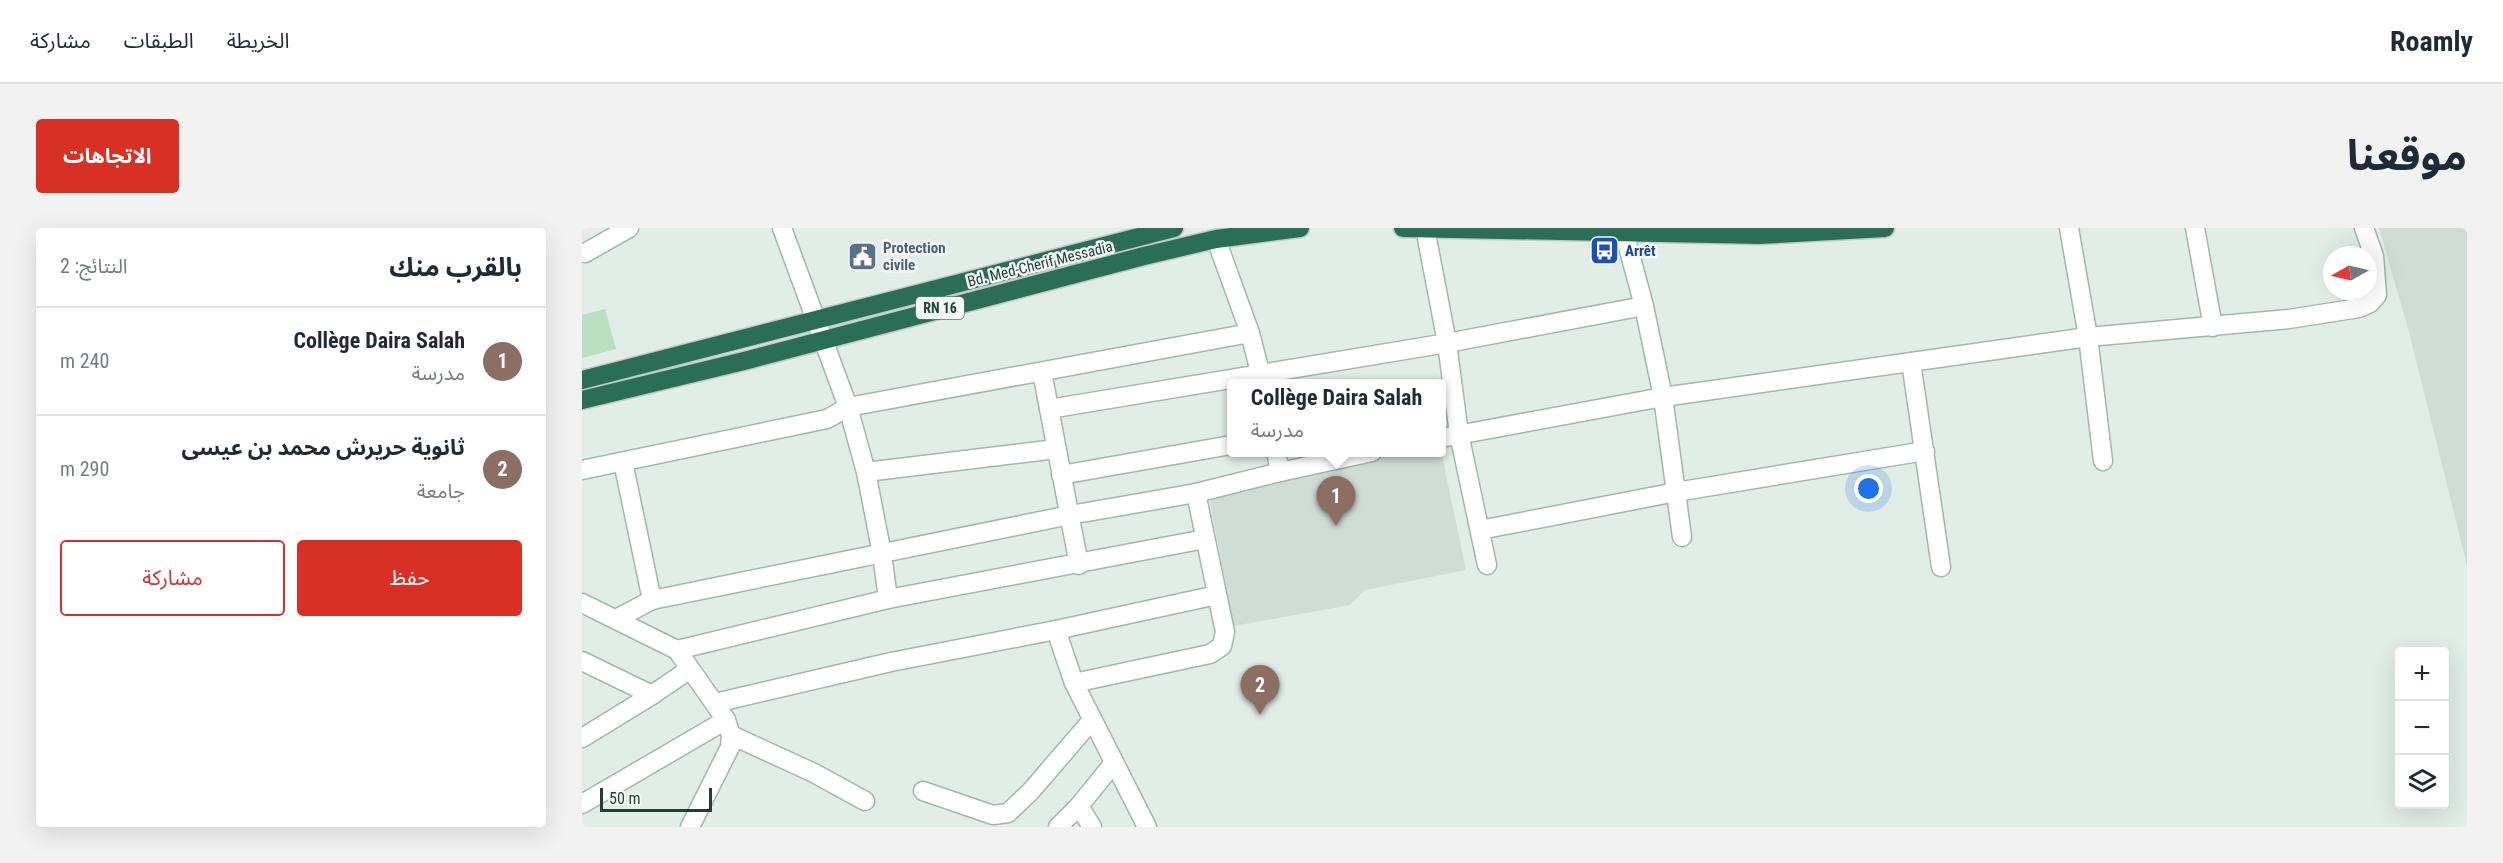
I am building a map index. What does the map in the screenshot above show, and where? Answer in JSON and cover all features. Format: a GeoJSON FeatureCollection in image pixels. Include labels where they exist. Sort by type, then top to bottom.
{"type":"FeatureCollection","features":[{"type":"Feature","properties":{"kind":"highway","name":"Bd. Med-Cherif Messadia"},"geometry":{"type":"LineString","coordinates":[[582,380],[1174,228]]}},
{"type":"Feature","properties":{"kind":"highway","name":"Bd. Med-Cherif Messadia"},"geometry":{"type":"LineString","coordinates":[[582,400],[1026,285],[1216,239],[1300,228]]}},
{"type":"Feature","properties":{"kind":"highway"},"geometry":{"type":"LineString","coordinates":[[1403,228],[1623,230],[1760,236],[1885,228]]}},
{"type":"Feature","properties":{"kind":"street"},"geometry":{"type":"LineString","coordinates":[[585,253],[629,228]]}},
{"type":"Feature","properties":{"kind":"street"},"geometry":{"type":"LineString","coordinates":[[782,228],[848,407],[866,472],[888,599]]}},
{"type":"Feature","properties":{"kind":"street"},"geometry":{"type":"LineString","coordinates":[[1425,228],[1447,343],[1460,434],[1487,565]]}},
{"type":"Feature","properties":{"kind":"street"},"geometry":{"type":"LineString","coordinates":[[2069,228],[2088,337],[2103,461]]}},
{"type":"Feature","properties":{"kind":"street"},"geometry":{"type":"LineString","coordinates":[[2195,228],[2213,327]]}},
{"type":"Feature","properties":{"kind":"street"},"geometry":{"type":"LineString","coordinates":[[1446,437],[1663,397],[2088,337],[2299,318],[2359,308],[2370,303],[2377,295],[2374,256],[2364,228]]}},
{"type":"Feature","properties":{"kind":"street"},"geometry":{"type":"LineString","coordinates":[[1623,230],[1644,306],[1663,397],[1682,537]]}},
{"type":"Feature","properties":{"kind":"street"},"geometry":{"type":"LineString","coordinates":[[1216,239],[1250,333],[1262,379],[1644,306]]}},
{"type":"Feature","properties":{"kind":"street"},"geometry":{"type":"LineString","coordinates":[[582,470],[827,419],[848,407],[1250,333]]}},
{"type":"Feature","properties":{"kind":"street"},"geometry":{"type":"LineString","coordinates":[[1911,362],[1941,567]]}},
{"type":"Feature","properties":{"kind":"street"},"geometry":{"type":"LineString","coordinates":[[1042,372],[1079,565]]}},
{"type":"Feature","properties":{"kind":"street"},"geometry":{"type":"LineString","coordinates":[[1049,409],[1227,384]]}},
{"type":"Feature","properties":{"kind":"street"},"geometry":{"type":"LineString","coordinates":[[1061,475],[1227,446]]}},
{"type":"Feature","properties":{"kind":"street"},"geometry":{"type":"LineString","coordinates":[[866,472],[1056,448]]}},
{"type":"Feature","properties":{"kind":"street"},"geometry":{"type":"LineString","coordinates":[[1480,530],[1676,492],[1925,451]]}},
{"type":"Feature","properties":{"kind":"street"},"geometry":{"type":"LineString","coordinates":[[1277,457],[1280,472]]}},
{"type":"Feature","properties":{"kind":"street"},"geometry":{"type":"LineString","coordinates":[[618,618],[652,600],[1070,515],[1196,493],[1353,457]]}},
{"type":"Feature","properties":{"kind":"street"},"geometry":{"type":"LineString","coordinates":[[623,462],[652,600]]}},
{"type":"Feature","properties":{"kind":"street"},"geometry":{"type":"LineString","coordinates":[[1074,684],[1210,654],[1218,650],[1225,640],[1196,493]]}},
{"type":"Feature","properties":{"kind":"street"},"geometry":{"type":"LineString","coordinates":[[677,650],[888,599],[1079,565],[1205,539]]}},
{"type":"Feature","properties":{"kind":"street"},"geometry":{"type":"LineString","coordinates":[[715,703],[891,662],[1056,630],[1217,595]]}},
{"type":"Feature","properties":{"kind":"street"},"geometry":{"type":"LineString","coordinates":[[582,603],[618,618],[677,650],[715,703],[729,727],[865,801]]}},
{"type":"Feature","properties":{"kind":"street"},"geometry":{"type":"LineString","coordinates":[[1056,630],[1074,684],[1147,827]]}},
{"type":"Feature","properties":{"kind":"street"},"geometry":{"type":"LineString","coordinates":[[582,661],[652,696]]}},
{"type":"Feature","properties":{"kind":"street"},"geometry":{"type":"LineString","coordinates":[[582,738],[652,696],[690,669]]}},
{"type":"Feature","properties":{"kind":"street"},"geometry":{"type":"LineString","coordinates":[[923,791],[980,812],[993,815],[1008,813],[1031,791],[1092,720]]}},
{"type":"Feature","properties":{"kind":"street"},"geometry":{"type":"LineString","coordinates":[[582,804],[729,727]]}},
{"type":"Feature","properties":{"kind":"street"},"geometry":{"type":"LineString","coordinates":[[690,827],[726,756],[729,727]]}},
{"type":"Feature","properties":{"kind":"street"},"geometry":{"type":"LineString","coordinates":[[1058,827],[1080,806],[1113,764]]}},
{"type":"Feature","properties":{"kind":"street"},"geometry":{"type":"LineString","coordinates":[[1080,806],[1092,827]]}},
{"type":"Feature","properties":{"kind":"shaded area"},"geometry":{"type":"Polygon","coordinates":[[[2379,228],[2467,228],[2467,566],[2408,328],[2379,228]]]}},
{"type":"Feature","properties":{"kind":"shaded area"},"geometry":{"type":"Polygon","coordinates":[[[1359,457],[1442,457],[1466,570],[1365,590],[1350,605],[1234,626],[1206,482],[1359,457]]]}},
{"type":"Feature","properties":{"kind":"green space"},"geometry":{"type":"Polygon","coordinates":[[[605,309],[616,349],[582,358],[582,315],[605,309]]]}},
{"type":"Feature","properties":{"kind":"place","name":"Arrêt"},"geometry":{"type":"Point","coordinates":[1604,251]}},
{"type":"Feature","properties":{"kind":"place","name":"Protection civile"},"geometry":{"type":"Point","coordinates":[862,257]}},
{"type":"Feature","properties":{"kind":"place","name":"Collège Daira Salah"},"geometry":{"type":"Point","coordinates":[1336,526]}},
{"type":"Feature","properties":{"kind":"place","name":"ثانوية حريرش محمد بن عيسى"},"geometry":{"type":"Point","coordinates":[1260,715]}}]}
